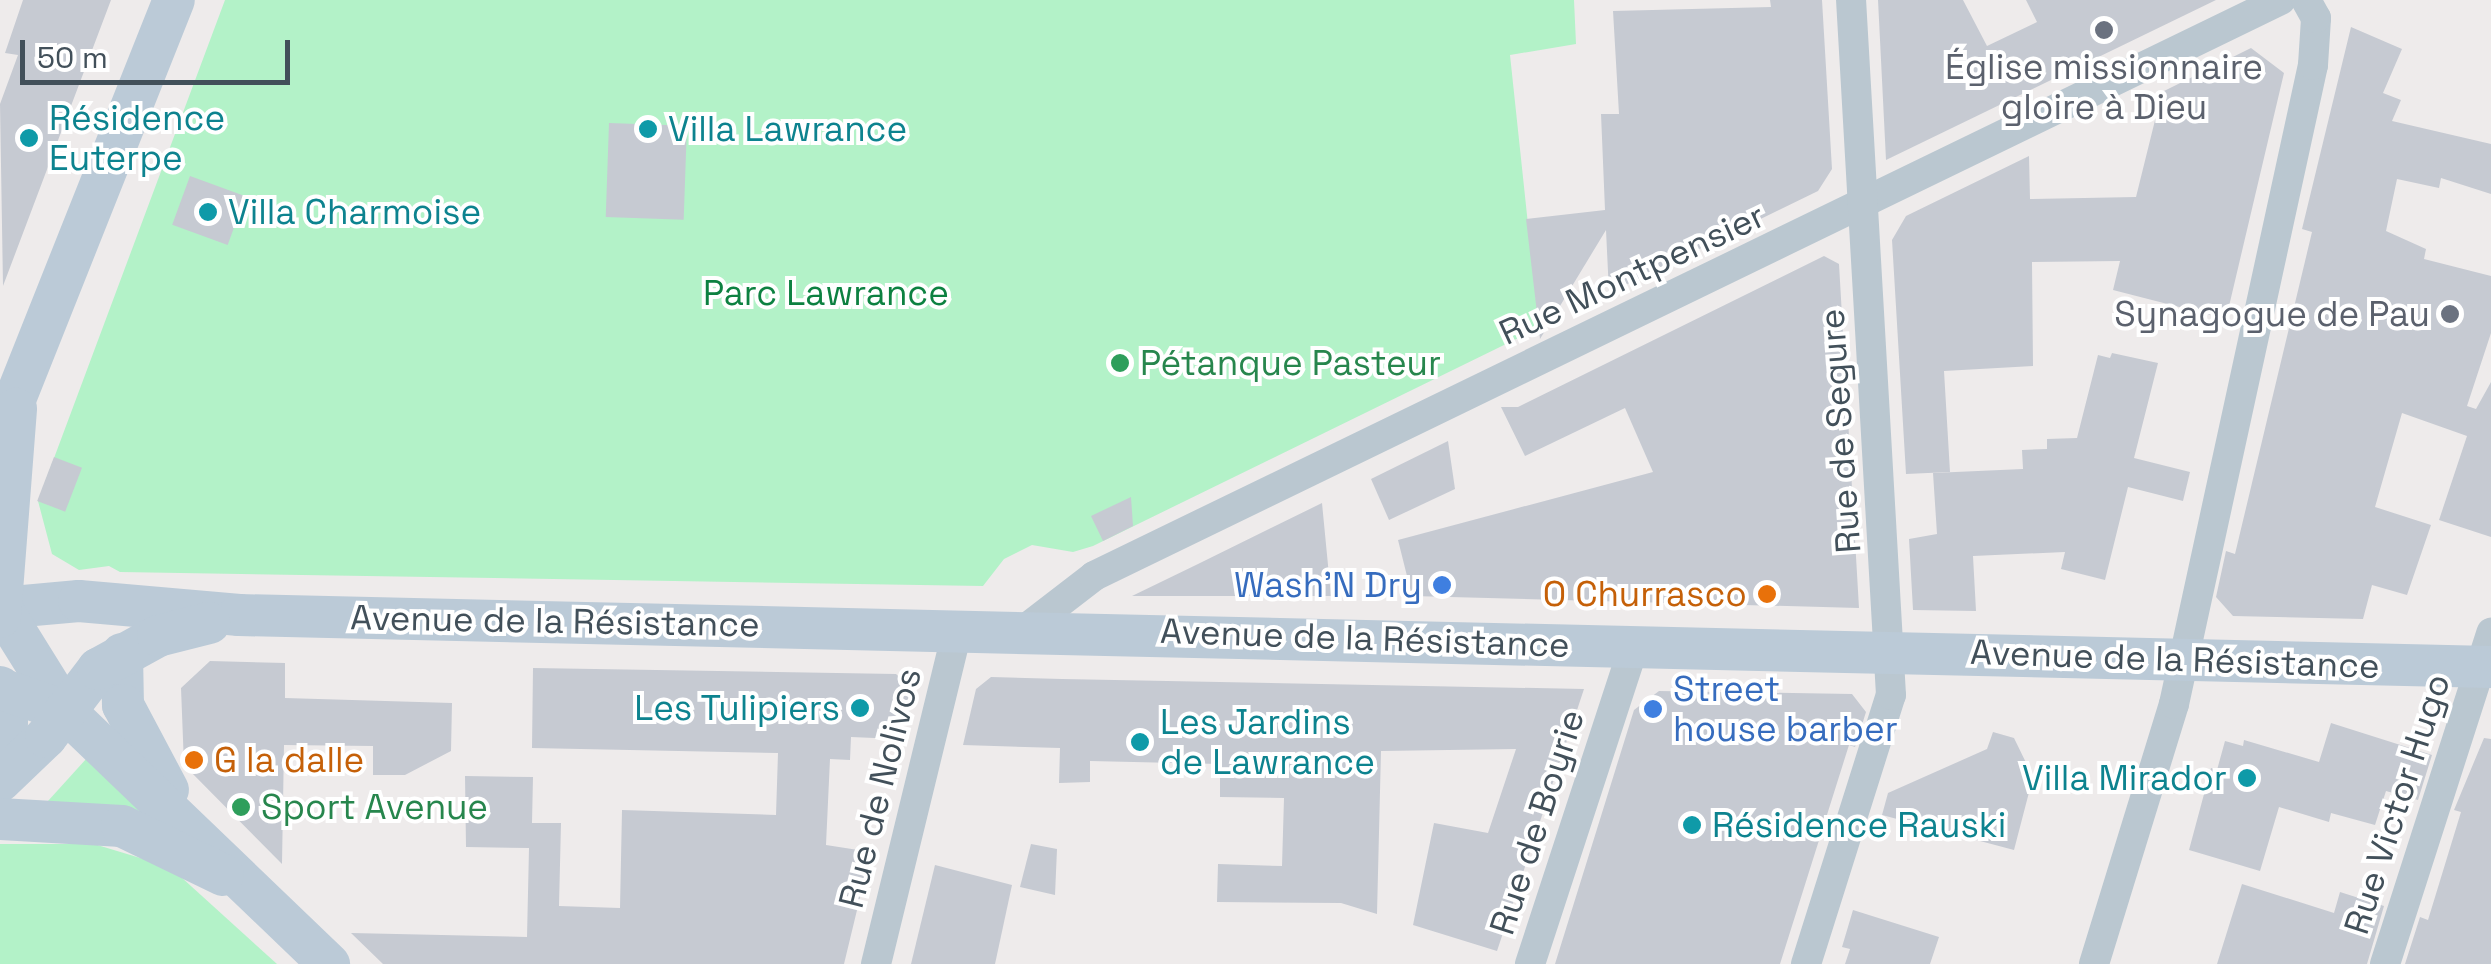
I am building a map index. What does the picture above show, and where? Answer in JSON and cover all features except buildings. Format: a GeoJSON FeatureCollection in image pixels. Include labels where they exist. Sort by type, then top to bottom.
{"type":"FeatureCollection","features":[{"type":"Feature","properties":{"kind":"street"},"geometry":{"type":"LineString","coordinates":[[0,617],[8,423],[174,0]]}},
{"type":"Feature","properties":{"kind":"street","name":"Rue de Segure"},"geometry":{"type":"LineString","coordinates":[[1806,964],[1890,696],[1892,651],[1851,0]]}},
{"type":"Feature","properties":{"kind":"street","name":"Rue Montpensier"},"geometry":{"type":"LineString","coordinates":[[1024,630],[1094,576],[1864,206],[2281,0]]}},
{"type":"Feature","properties":{"kind":"street"},"geometry":{"type":"LineString","coordinates":[[2094,964],[2182,659],[2313,65],[2316,18],[2306,0]]}},
{"type":"Feature","properties":{"kind":"street","name":"Avenue de la Résistance"},"geometry":{"type":"LineString","coordinates":[[0,608],[79,601],[239,615],[2182,659],[2487,655]]}},
{"type":"Feature","properties":{"kind":"street"},"geometry":{"type":"LineString","coordinates":[[0,608],[65,711],[329,964]]}},
{"type":"Feature","properties":{"kind":"street","name":"Avenue de la Résistance"},"geometry":{"type":"LineString","coordinates":[[0,781],[98,669],[158,636],[239,615]]}},
{"type":"Feature","properties":{"kind":"street","name":"Rue de Nolivos"},"geometry":{"type":"LineString","coordinates":[[876,964],[957,630]]}},
{"type":"Feature","properties":{"kind":"street","name":"Rue de Boyrie"},"geometry":{"type":"LineString","coordinates":[[1530,964],[1634,646]]}},
{"type":"Feature","properties":{"kind":"street"},"geometry":{"type":"LineString","coordinates":[[122,654],[123,705],[188,825]]}},
{"type":"Feature","properties":{"kind":"street","name":"Rue Victor Hugo"},"geometry":{"type":"LineString","coordinates":[[2385,964],[2487,655]]}},
{"type":"Feature","properties":{"kind":"street"},"geometry":{"type":"LineString","coordinates":[[0,688],[65,711]]}},
{"type":"Feature","properties":{"kind":"street"},"geometry":{"type":"LineString","coordinates":[[0,688],[7,722],[0,767]]}},
{"type":"Feature","properties":{"kind":"street"},"geometry":{"type":"LineString","coordinates":[[0,819],[122,826],[252,890]]}},
{"type":"Feature","properties":{"kind":"green space","name":"Parc Lawrance"},"geometry":{"type":"Polygon","coordinates":[[[225,0],[1574,0],[1576,44],[1510,55],[1539,328],[1093,546],[1073,552],[1032,545],[1004,559],[983,586],[120,572],[109,566],[79,570],[52,554],[38,501],[225,0]]]}},
{"type":"Feature","properties":{"kind":"green space"},"geometry":{"type":"Polygon","coordinates":[[[87,758],[145,805],[137,816],[48,801],[87,758]]]}},
{"type":"Feature","properties":{"kind":"green space"},"geometry":{"type":"Polygon","coordinates":[[[0,844],[94,844],[170,867],[277,964],[0,964],[0,844]]]}},
{"type":"Feature","properties":{"kind":"place","name":"Église missionnaire gloire à Dieu"},"geometry":{"type":"Point","coordinates":[2104,30]}},
{"type":"Feature","properties":{"kind":"place","name":"Villa Lawrance"},"geometry":{"type":"Point","coordinates":[648,129]}},
{"type":"Feature","properties":{"kind":"place","name":"Résidence Euterpe"},"geometry":{"type":"Point","coordinates":[29,138]}},
{"type":"Feature","properties":{"kind":"place","name":"Villa Charmoise"},"geometry":{"type":"Point","coordinates":[208,212]}},
{"type":"Feature","properties":{"kind":"place","name":"Synagogue de Pau"},"geometry":{"type":"Point","coordinates":[2450,314]}},
{"type":"Feature","properties":{"kind":"place","name":"Pétanque Pasteur"},"geometry":{"type":"Point","coordinates":[1120,363]}},
{"type":"Feature","properties":{"kind":"place","name":"Wash’N Dry"},"geometry":{"type":"Point","coordinates":[1442,585]}},
{"type":"Feature","properties":{"kind":"place","name":"O Churrasco"},"geometry":{"type":"Point","coordinates":[1767,594]}},
{"type":"Feature","properties":{"kind":"place","name":"Les Tulipiers"},"geometry":{"type":"Point","coordinates":[860,708]}},
{"type":"Feature","properties":{"kind":"place","name":"Street house barber"},"geometry":{"type":"Point","coordinates":[1653,709]}},
{"type":"Feature","properties":{"kind":"place","name":"Les Jardins de Lawrance"},"geometry":{"type":"Point","coordinates":[1140,742]}},
{"type":"Feature","properties":{"kind":"place","name":"G la dalle"},"geometry":{"type":"Point","coordinates":[194,760]}},
{"type":"Feature","properties":{"kind":"place","name":"Villa Mirador"},"geometry":{"type":"Point","coordinates":[2247,778]}},
{"type":"Feature","properties":{"kind":"place","name":"Sport Avenue"},"geometry":{"type":"Point","coordinates":[241,807]}},
{"type":"Feature","properties":{"kind":"place","name":"Résidence Rauski"},"geometry":{"type":"Point","coordinates":[1692,825]}}]}
